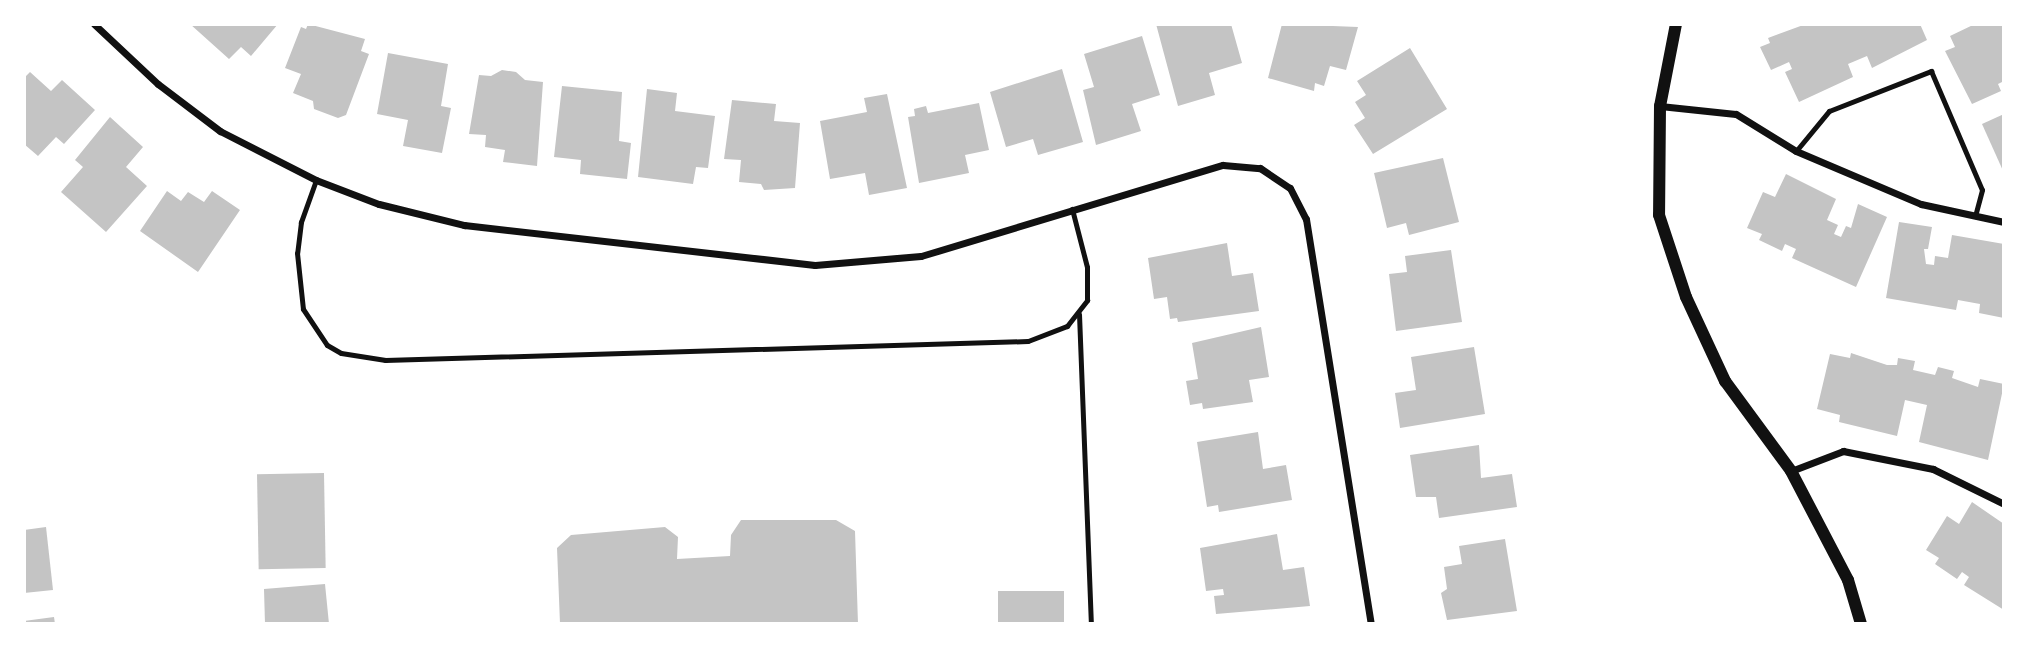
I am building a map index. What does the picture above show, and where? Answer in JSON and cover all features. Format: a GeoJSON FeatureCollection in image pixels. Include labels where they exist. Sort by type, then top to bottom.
{"type":"FeatureCollection","features":[{"type":"Feature","properties":{"kind":"street"},"geometry":{"type":"LineString","coordinates":[[94,24],[158,84],[220,131],[316,180],[379,204],[464,225],[815,265],[921,256],[1223,165],[1260,168],[1290,188],[1306,219],[1371,624]]}},
{"type":"Feature","properties":{"kind":"street"},"geometry":{"type":"LineString","coordinates":[[1676,24],[1660,106],[1659,215],[1686,297],[1725,381],[1791,471],[1847,580],[1861,624]]}},
{"type":"Feature","properties":{"kind":"street"},"geometry":{"type":"LineString","coordinates":[[1660,106],[1736,114],[1796,151],[1921,204],[2004,222]]}},
{"type":"Feature","properties":{"kind":"street"},"geometry":{"type":"LineString","coordinates":[[1791,471],[1843,451],[1933,469],[2004,503]]}},
{"type":"Feature","properties":{"kind":"lane"},"geometry":{"type":"LineString","coordinates":[[1796,151],[1829,111],[1931,71],[1982,190],[1975,216]]}},
{"type":"Feature","properties":{"kind":"lane"},"geometry":{"type":"LineString","coordinates":[[316,180],[301,222],[297,253],[297,285],[303,309],[327,345],[364,358],[1028,341],[1049,336],[1079,314]]}},
{"type":"Feature","properties":{"kind":"lane"},"geometry":{"type":"LineString","coordinates":[[1072,209],[1089,285],[1079,314],[1091,624]]}},
{"type":"Feature","properties":{"kind":"building"},"geometry":{"type":"Polygon","coordinates":[[[190,24],[278,24],[251,56],[241,47],[229,59],[190,24]]]}},
{"type":"Feature","properties":{"kind":"building"},"geometry":{"type":"Polygon","coordinates":[[[308,24],[365,39],[361,51],[369,54],[346,115],[338,118],[314,109],[313,101],[293,93],[301,74],[285,68],[301,27],[306,29],[308,24]]]}},
{"type":"Feature","properties":{"kind":"building"},"geometry":{"type":"Polygon","coordinates":[[[1156,24],[1231,24],[1242,63],[1209,73],[1215,95],[1178,106],[1156,24]]]}},
{"type":"Feature","properties":{"kind":"building"},"geometry":{"type":"Polygon","coordinates":[[[1282,24],[1358,27],[1346,70],[1330,66],[1324,86],[1315,83],[1314,91],[1268,78],[1282,24]]]}},
{"type":"Feature","properties":{"kind":"building"},"geometry":{"type":"Polygon","coordinates":[[[1806,24],[1920,24],[1927,40],[1872,68],[1867,56],[1848,64],[1853,77],[1799,102],[1785,72],[1792,69],[1789,62],[1771,70],[1760,47],[1770,43],[1768,38],[1806,24]]]}},
{"type":"Feature","properties":{"kind":"building"},"geometry":{"type":"Polygon","coordinates":[[[1975,24],[2004,24],[2004,81],[1998,84],[2001,91],[1972,104],[1945,51],[1955,47],[1950,36],[1975,24]]]}},
{"type":"Feature","properties":{"kind":"building"},"geometry":{"type":"Polygon","coordinates":[[[1142,36],[1160,95],[1132,104],[1141,131],[1096,145],[1083,90],[1094,87],[1084,54],[1142,36]]]}},
{"type":"Feature","properties":{"kind":"building"},"geometry":{"type":"Polygon","coordinates":[[[1410,48],[1447,109],[1373,154],[1354,125],[1365,118],[1355,102],[1366,95],[1357,81],[1410,48]]]}},
{"type":"Feature","properties":{"kind":"building"},"geometry":{"type":"Polygon","coordinates":[[[388,53],[448,64],[441,106],[451,108],[442,153],[403,146],[408,120],[377,114],[388,53]]]}},
{"type":"Feature","properties":{"kind":"building"},"geometry":{"type":"Polygon","coordinates":[[[1062,69],[1083,142],[1038,155],[1033,139],[1006,147],[990,92],[1062,69]]]}},
{"type":"Feature","properties":{"kind":"building"},"geometry":{"type":"Polygon","coordinates":[[[502,70],[516,72],[525,80],[543,82],[537,166],[503,162],[505,150],[485,147],[486,135],[469,134],[479,75],[491,76],[502,70]]]}},
{"type":"Feature","properties":{"kind":"building"},"geometry":{"type":"Polygon","coordinates":[[[30,72],[51,91],[62,80],[95,110],[64,144],[56,137],[38,156],[24,144],[24,78],[30,72]]]}},
{"type":"Feature","properties":{"kind":"building"},"geometry":{"type":"Polygon","coordinates":[[[562,86],[622,92],[619,141],[631,143],[627,179],[580,174],[581,160],[554,157],[562,86]]]}},
{"type":"Feature","properties":{"kind":"building"},"geometry":{"type":"Polygon","coordinates":[[[647,89],[677,93],[675,111],[715,116],[708,168],[696,167],[693,184],[638,177],[647,89]]]}},
{"type":"Feature","properties":{"kind":"building"},"geometry":{"type":"Polygon","coordinates":[[[887,94],[907,188],[869,195],[865,173],[830,179],[820,121],[867,112],[864,98],[887,94]]]}},
{"type":"Feature","properties":{"kind":"building"},"geometry":{"type":"Polygon","coordinates":[[[732,100],[776,104],[774,121],[800,123],[795,188],[764,190],[761,184],[739,182],[741,160],[724,159],[732,100]]]}},
{"type":"Feature","properties":{"kind":"building"},"geometry":{"type":"Polygon","coordinates":[[[979,103],[989,150],[965,155],[969,173],[919,183],[908,117],[915,116],[914,109],[926,106],[928,113],[979,103]]]}},
{"type":"Feature","properties":{"kind":"building"},"geometry":{"type":"Polygon","coordinates":[[[2004,114],[2004,173],[1982,124],[2004,114]]]}},
{"type":"Feature","properties":{"kind":"building"},"geometry":{"type":"Polygon","coordinates":[[[110,117],[143,147],[126,167],[147,186],[106,232],[61,192],[83,167],[75,160],[110,117]]]}},
{"type":"Feature","properties":{"kind":"building"},"geometry":{"type":"Polygon","coordinates":[[[1443,158],[1459,222],[1409,235],[1406,223],[1387,228],[1374,173],[1443,158]]]}},
{"type":"Feature","properties":{"kind":"building"},"geometry":{"type":"Polygon","coordinates":[[[1786,174],[1836,199],[1827,220],[1838,225],[1834,234],[1841,237],[1846,226],[1851,228],[1858,204],[1887,217],[1856,287],[1792,258],[1796,249],[1785,244],[1782,251],[1759,240],[1762,234],[1747,228],[1763,192],[1775,197],[1786,174]]]}},
{"type":"Feature","properties":{"kind":"building"},"geometry":{"type":"Polygon","coordinates":[[[167,191],[181,201],[188,192],[204,202],[212,191],[240,210],[198,272],[140,231],[167,191]]]}},
{"type":"Feature","properties":{"kind":"building"},"geometry":{"type":"Polygon","coordinates":[[[1899,222],[1932,227],[1928,249],[1924,249],[1926,264],[1934,265],[1935,256],[1948,258],[1952,235],[2004,244],[2004,318],[1979,313],[1980,304],[1958,300],[1956,310],[1886,298],[1899,222]]]}},
{"type":"Feature","properties":{"kind":"building"},"geometry":{"type":"Polygon","coordinates":[[[1227,243],[1232,276],[1253,273],[1259,311],[1178,322],[1177,318],[1170,319],[1167,297],[1154,299],[1148,258],[1227,243]]]}},
{"type":"Feature","properties":{"kind":"building"},"geometry":{"type":"Polygon","coordinates":[[[1451,250],[1462,322],[1396,331],[1389,274],[1407,272],[1405,256],[1451,250]]]}},
{"type":"Feature","properties":{"kind":"building"},"geometry":{"type":"Polygon","coordinates":[[[1261,327],[1269,377],[1249,380],[1253,402],[1203,409],[1202,403],[1190,405],[1186,381],[1198,379],[1192,343],[1261,327]]]}},
{"type":"Feature","properties":{"kind":"building"},"geometry":{"type":"Polygon","coordinates":[[[1474,347],[1485,414],[1400,428],[1395,393],[1416,390],[1411,357],[1474,347]]]}},
{"type":"Feature","properties":{"kind":"building"},"geometry":{"type":"Polygon","coordinates":[[[1851,353],[1887,365],[1897,365],[1898,358],[1915,361],[1913,370],[1935,375],[1938,367],[1954,371],[1952,378],[1978,387],[1980,379],[2004,384],[1988,460],[1919,442],[1927,405],[1905,400],[1897,436],[1839,422],[1840,415],[1817,409],[1830,354],[1850,358],[1851,353]]]}},
{"type":"Feature","properties":{"kind":"building"},"geometry":{"type":"Polygon","coordinates":[[[1258,432],[1263,469],[1286,465],[1292,500],[1219,512],[1218,505],[1207,507],[1197,442],[1258,432]]]}},
{"type":"Feature","properties":{"kind":"building"},"geometry":{"type":"Polygon","coordinates":[[[1479,445],[1481,478],[1512,474],[1517,507],[1439,518],[1436,497],[1416,497],[1410,455],[1479,445]]]}},
{"type":"Feature","properties":{"kind":"building"},"geometry":{"type":"Polygon","coordinates":[[[324,473],[326,568],[259,569],[257,474],[324,473]]]}},
{"type":"Feature","properties":{"kind":"building"},"geometry":{"type":"Polygon","coordinates":[[[1972,502],[2004,524],[2004,610],[1964,585],[1969,577],[1962,572],[1957,579],[1935,564],[1939,558],[1926,550],[1947,516],[1959,524],[1972,502]]]}},
{"type":"Feature","properties":{"kind":"building"},"geometry":{"type":"Polygon","coordinates":[[[741,520],[836,520],[855,531],[858,624],[560,624],[557,548],[571,535],[665,527],[678,537],[677,559],[730,556],[731,535],[741,520]]]}},
{"type":"Feature","properties":{"kind":"building"},"geometry":{"type":"Polygon","coordinates":[[[46,527],[53,590],[24,593],[24,530],[46,527]]]}},
{"type":"Feature","properties":{"kind":"building"},"geometry":{"type":"Polygon","coordinates":[[[1277,534],[1283,570],[1304,567],[1310,606],[1216,614],[1214,596],[1224,595],[1223,589],[1206,591],[1200,548],[1277,534]]]}},
{"type":"Feature","properties":{"kind":"building"},"geometry":{"type":"Polygon","coordinates":[[[1505,539],[1517,611],[1447,620],[1441,593],[1447,589],[1444,567],[1462,564],[1459,546],[1505,539]]]}},
{"type":"Feature","properties":{"kind":"building"},"geometry":{"type":"Polygon","coordinates":[[[325,584],[329,624],[265,624],[264,589],[325,584]]]}},
{"type":"Feature","properties":{"kind":"building"},"geometry":{"type":"Polygon","coordinates":[[[998,591],[1064,591],[1064,624],[998,624],[998,591]]]}},
{"type":"Feature","properties":{"kind":"building"},"geometry":{"type":"Polygon","coordinates":[[[54,617],[55,624],[24,624],[24,621],[54,617]]]}}]}
